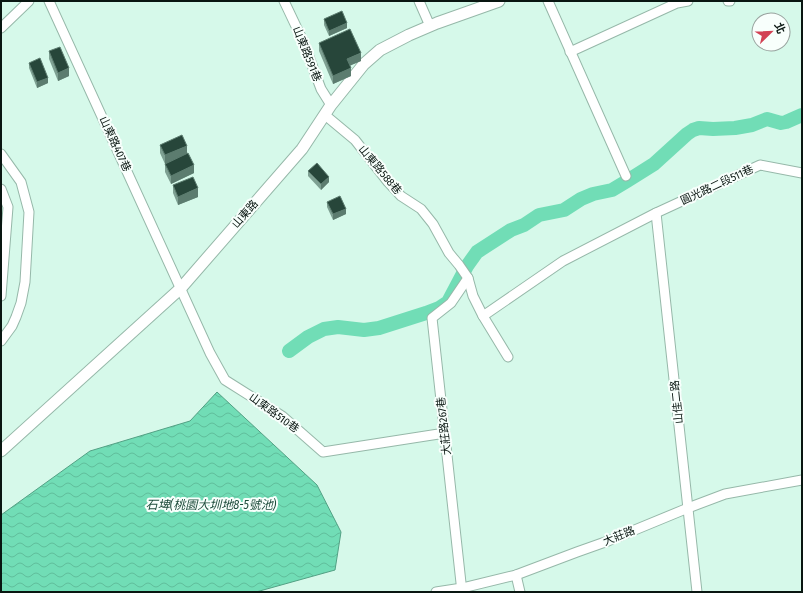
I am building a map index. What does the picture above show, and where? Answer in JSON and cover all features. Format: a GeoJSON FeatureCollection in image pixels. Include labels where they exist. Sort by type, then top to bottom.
{"type":"FeatureCollection","features":[{"type":"Feature","properties":{"kind":"street"},"geometry":{"type":"LineString","coordinates":[[1,28],[29,1]]}},
{"type":"Feature","properties":{"kind":"street","name":"山東路407巷"},"geometry":{"type":"LineString","coordinates":[[49,1],[181,288]]}},
{"type":"Feature","properties":{"kind":"street","name":"山東路591巷"},"geometry":{"type":"LineString","coordinates":[[284,1],[303,41],[321,89],[331,105]]}},
{"type":"Feature","properties":{"kind":"street"},"geometry":{"type":"LineString","coordinates":[[419,1],[430,26]]}},
{"type":"Feature","properties":{"kind":"street","name":"山東路"},"geometry":{"type":"LineString","coordinates":[[1,451],[181,288],[302,149],[331,105],[364,64],[380,50],[410,35],[430,26],[499,1]]}},
{"type":"Feature","properties":{"kind":"street"},"geometry":{"type":"LineString","coordinates":[[548,1],[626,176]]}},
{"type":"Feature","properties":{"kind":"street"},"geometry":{"type":"LineString","coordinates":[[570,52],[677,3],[688,1]]}},
{"type":"Feature","properties":{"kind":"street","name":"山東路588巷"},"geometry":{"type":"LineString","coordinates":[[325,115],[355,140],[388,182],[401,196],[421,209],[433,224],[449,253],[468,278],[483,316],[508,357]]}},
{"type":"Feature","properties":{"kind":"street"},"geometry":{"type":"LineString","coordinates":[[1,154],[22,182],[29,212],[25,282],[21,303],[12,326],[1,341]]}},
{"type":"Feature","properties":{"kind":"street","name":"圓光路二段511巷"},"geometry":{"type":"LineString","coordinates":[[656,213],[760,165],[802,173]]}},
{"type":"Feature","properties":{"kind":"street"},"geometry":{"type":"LineString","coordinates":[[1,189],[8,207],[1,296]]}},
{"type":"Feature","properties":{"kind":"street"},"geometry":{"type":"LineString","coordinates":[[483,316],[563,262],[656,213]]}},
{"type":"Feature","properties":{"kind":"street","name":"山佳二路"},"geometry":{"type":"LineString","coordinates":[[656,213],[697,592]]}},
{"type":"Feature","properties":{"kind":"street","name":"大莊路267巷"},"geometry":{"type":"LineString","coordinates":[[462,590],[432,318],[451,304],[468,278]]}},
{"type":"Feature","properties":{"kind":"street","name":"山東路510巷"},"geometry":{"type":"LineString","coordinates":[[181,288],[210,353],[225,380],[282,416],[323,452],[445,433]]}},
{"type":"Feature","properties":{"kind":"street","name":"大莊路"},"geometry":{"type":"LineString","coordinates":[[436,592],[462,590],[516,575],[608,541],[725,494],[802,480]]}},
{"type":"Feature","properties":{"kind":"street"},"geometry":{"type":"LineString","coordinates":[[516,575],[520,592]]}},
{"type":"Feature","properties":{"kind":"water","name":"石埤(桃園大圳地8-5號池)"},"geometry":{"type":"Polygon","coordinates":[[[217,392],[317,485],[341,532],[335,570],[256,592],[1,592],[1,515],[90,451],[190,421],[217,392]]]}},
{"type":"Feature","properties":{"kind":"building"},"geometry":{"type":"Polygon","coordinates":[[[342,11],[347,23],[329,31],[324,19],[342,11]]]}},
{"type":"Feature","properties":{"kind":"building"},"geometry":{"type":"Polygon","coordinates":[[[350,29],[361,53],[347,59],[351,68],[333,76],[319,43],[350,29]]]}},
{"type":"Feature","properties":{"kind":"building"},"geometry":{"type":"Polygon","coordinates":[[[60,47],[69,68],[58,73],[49,51],[60,47]]]}},
{"type":"Feature","properties":{"kind":"building"},"geometry":{"type":"Polygon","coordinates":[[[40,58],[48,78],[37,82],[29,63],[40,58]]]}},
{"type":"Feature","properties":{"kind":"building"},"geometry":{"type":"Polygon","coordinates":[[[182,135],[187,146],[165,155],[160,145],[182,135]]]}},
{"type":"Feature","properties":{"kind":"building"},"geometry":{"type":"Polygon","coordinates":[[[188,153],[194,165],[171,176],[165,164],[188,153]]]}},
{"type":"Feature","properties":{"kind":"building"},"geometry":{"type":"Polygon","coordinates":[[[317,163],[329,177],[321,184],[308,171],[317,163]]]}},
{"type":"Feature","properties":{"kind":"building"},"geometry":{"type":"Polygon","coordinates":[[[193,177],[198,188],[178,197],[173,185],[193,177]]]}},
{"type":"Feature","properties":{"kind":"building"},"geometry":{"type":"Polygon","coordinates":[[[340,196],[346,209],[333,214],[327,202],[340,196]]]}},
{"type":"Feature","properties":{"kind":"waterway"},"geometry":{"type":"LineString","coordinates":[[289,351],[308,337],[324,329],[338,327],[364,330],[379,328],[439,308],[448,302],[467,266],[477,252],[511,230],[524,225],[539,215],[564,210],[581,199],[593,194],[612,190],[654,164],[693,130],[699,128],[735,128],[752,125],[767,119],[781,123],[802,115]]}}]}
